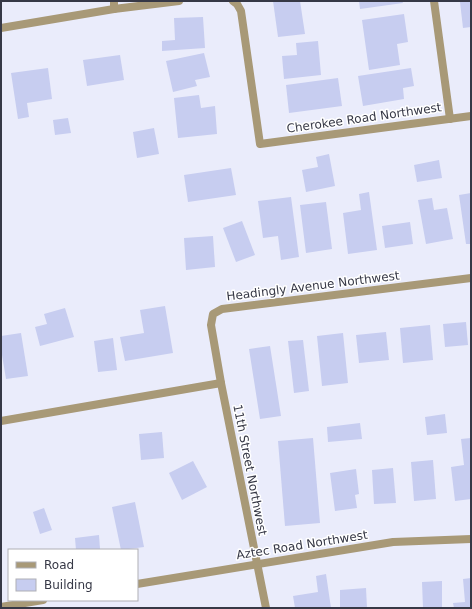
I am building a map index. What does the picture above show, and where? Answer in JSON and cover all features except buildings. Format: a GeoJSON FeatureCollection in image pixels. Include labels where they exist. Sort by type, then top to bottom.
{"type":"FeatureCollection","features":[{"type":"Feature","properties":{"kind":"street"},"geometry":{"type":"LineString","coordinates":[[1,28],[114,5],[179,1]]}},
{"type":"Feature","properties":{"kind":"street","name":"Cherokee Road Northwest"},"geometry":{"type":"LineString","coordinates":[[233,1],[237,4],[241,11],[260,144],[471,116]]}},
{"type":"Feature","properties":{"kind":"street"},"geometry":{"type":"LineString","coordinates":[[434,1],[450,119]]}},
{"type":"Feature","properties":{"kind":"street","name":"Headingly Avenue Northwest"},"geometry":{"type":"LineString","coordinates":[[221,383],[211,324],[213,314],[222,309],[471,278]]}},
{"type":"Feature","properties":{"kind":"street"},"geometry":{"type":"LineString","coordinates":[[1,421],[221,383]]}},
{"type":"Feature","properties":{"kind":"street","name":"11th Street Northwest"},"geometry":{"type":"LineString","coordinates":[[221,383],[266,608]]}},
{"type":"Feature","properties":{"kind":"street","name":"Aztec Road Northwest"},"geometry":{"type":"LineString","coordinates":[[138,584],[394,542],[471,539]]}},
{"type":"Feature","properties":{"kind":"street"},"geometry":{"type":"LineString","coordinates":[[1,607],[37,601]]}}]}
